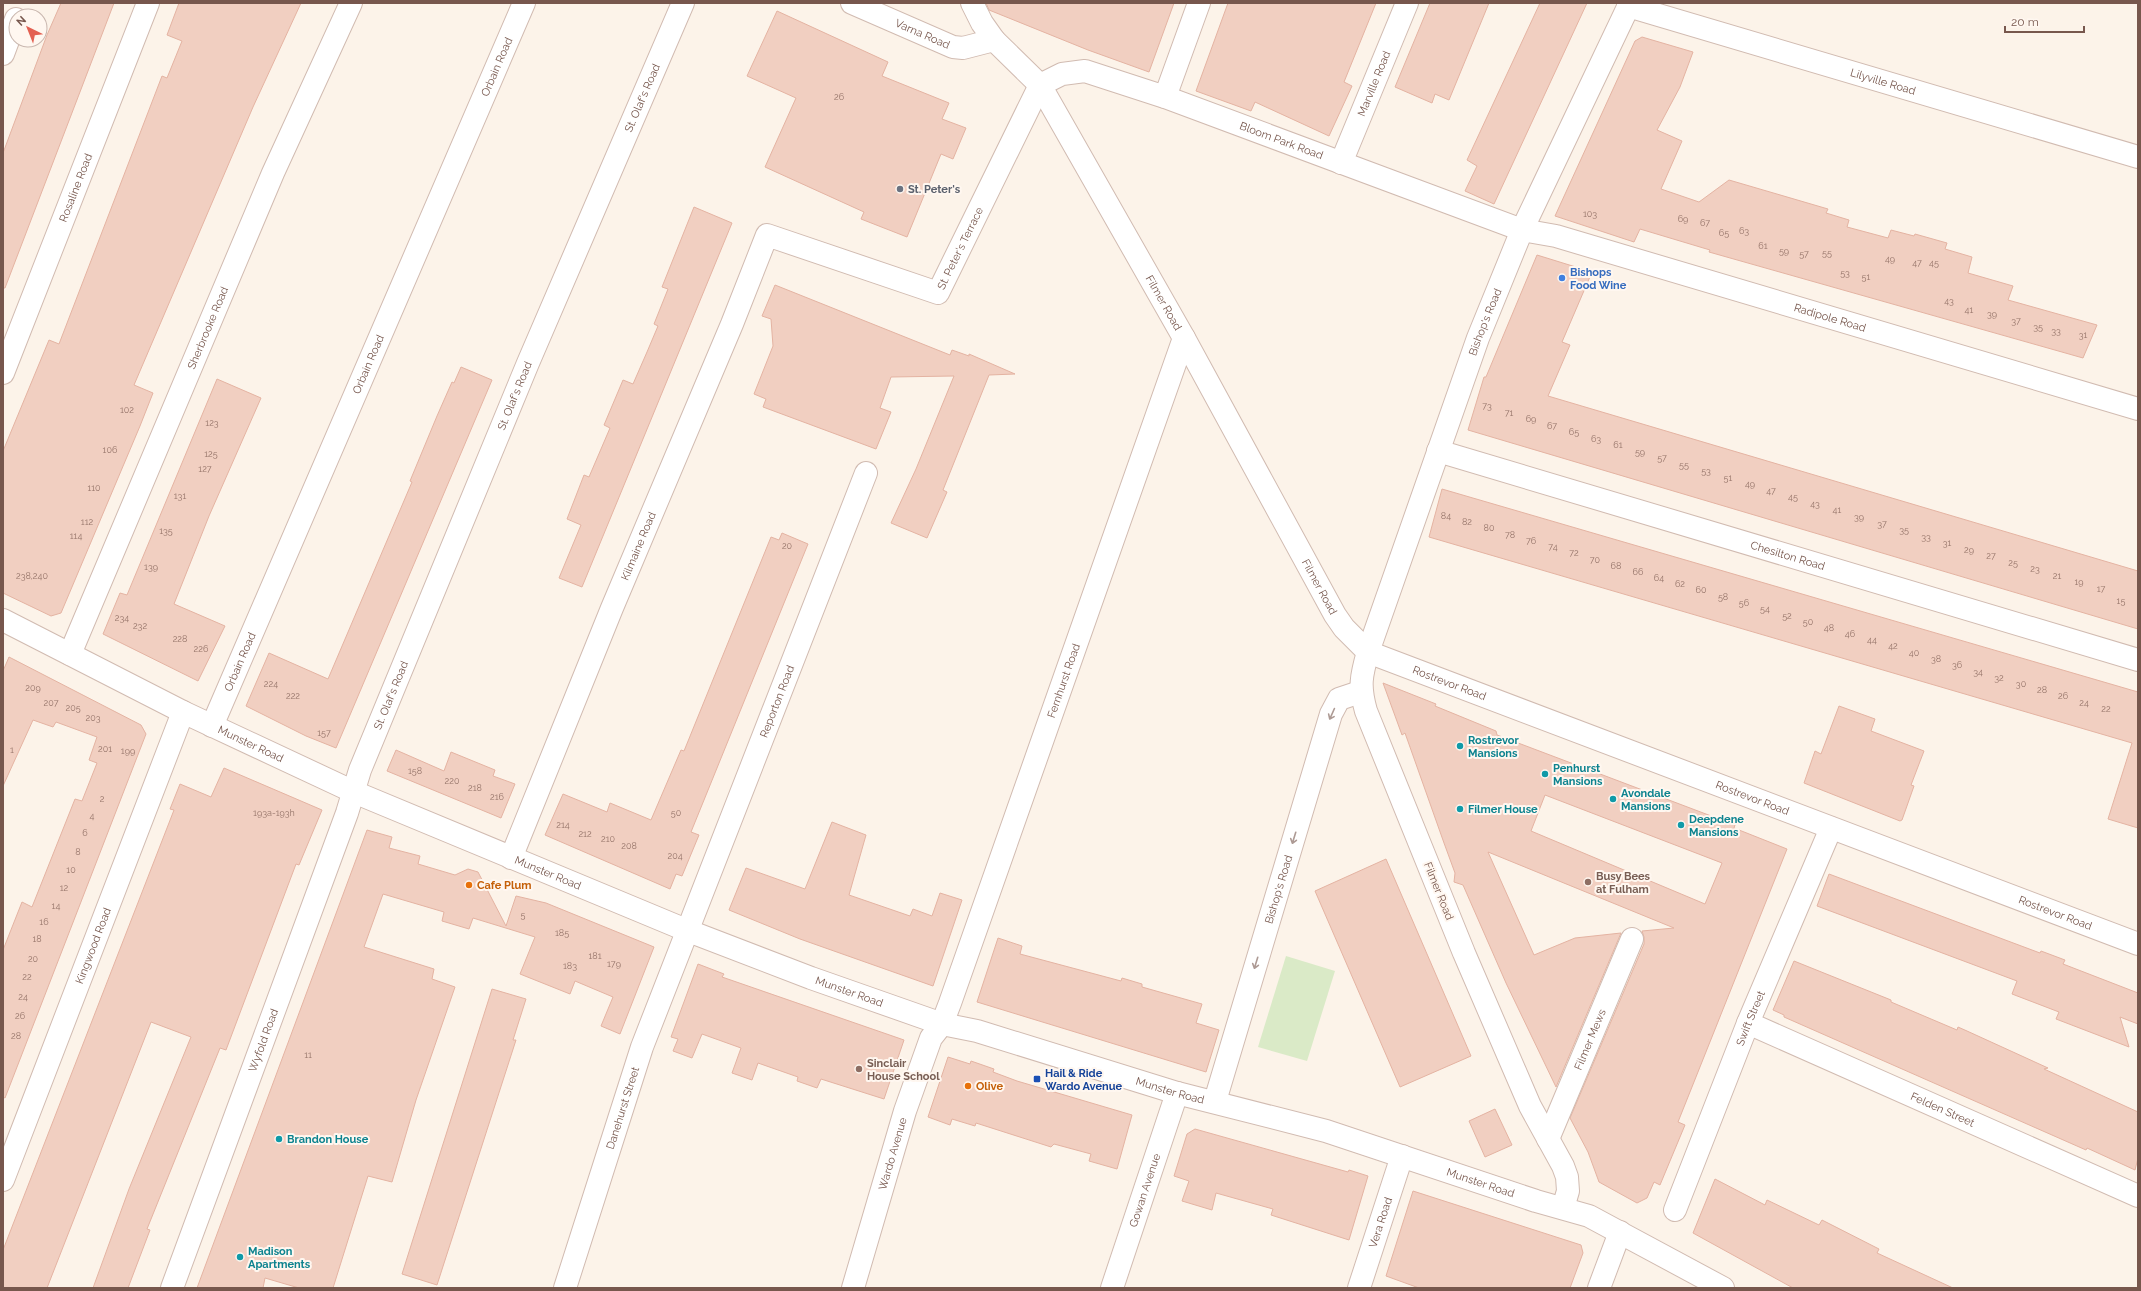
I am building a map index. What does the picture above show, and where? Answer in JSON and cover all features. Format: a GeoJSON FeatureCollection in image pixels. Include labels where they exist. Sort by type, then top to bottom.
{"type":"FeatureCollection","features":[{"type":"Feature","properties":{"kind":"street","name":"Rosaline Road"},"geometry":{"type":"LineString","coordinates":[[3,373],[148,3]]}},
{"type":"Feature","properties":{"kind":"street","name":"Sherbrooke Road"},"geometry":{"type":"LineString","coordinates":[[70,654],[272,173],[351,3]]}},
{"type":"Feature","properties":{"kind":"street","name":"Orbain Road"},"geometry":{"type":"LineString","coordinates":[[212,726],[524,3]]}},
{"type":"Feature","properties":{"kind":"street","name":"St. Olaf's Road"},"geometry":{"type":"LineString","coordinates":[[354,792],[360,770],[525,370],[683,3]]}},
{"type":"Feature","properties":{"kind":"street","name":"Varna Road"},"geometry":{"type":"LineString","coordinates":[[852,3],[953,47],[963,48],[994,40]]}},
{"type":"Feature","properties":{"kind":"street"},"geometry":{"type":"LineString","coordinates":[[1165,97],[1200,3]]}},
{"type":"Feature","properties":{"kind":"street","name":"Marville Road"},"geometry":{"type":"LineString","coordinates":[[1341,163],[1407,3]]}},
{"type":"Feature","properties":{"kind":"street","name":"Lilyville Road"},"geometry":{"type":"LineString","coordinates":[[1629,5],[2138,157]]}},
{"type":"Feature","properties":{"kind":"street","name":"Bishop's Road"},"geometry":{"type":"LineString","coordinates":[[1368,652],[1478,338],[1522,230],[1629,5]]}},
{"type":"Feature","properties":{"kind":"street","name":"Filmer Road"},"geometry":{"type":"LineString","coordinates":[[975,6],[994,40],[1040,86],[1184,338],[1335,615],[1344,628],[1368,652],[1360,678],[1360,692],[1366,711],[1464,953],[1530,1106],[1563,1166],[1567,1177],[1568,1191],[1563,1208]]}},
{"type":"Feature","properties":{"kind":"street"},"geometry":{"type":"LineString","coordinates":[[3,54],[8,41]]}},
{"type":"Feature","properties":{"kind":"street","name":"Bloom Park Road"},"geometry":{"type":"LineString","coordinates":[[1040,86],[1062,74],[1086,71],[1165,97],[1522,230]]}},
{"type":"Feature","properties":{"kind":"street","name":"St. Peter's Terrace"},"geometry":{"type":"LineString","coordinates":[[767,235],[938,293],[1040,86]]}},
{"type":"Feature","properties":{"kind":"street","name":"Radipole Road"},"geometry":{"type":"LineString","coordinates":[[1522,230],[1556,236],[2138,409]]}},
{"type":"Feature","properties":{"kind":"street","name":"Kilmaine Road"},"geometry":{"type":"LineString","coordinates":[[511,858],[612,608],[732,324],[767,235]]}},
{"type":"Feature","properties":{"kind":"street","name":"Fernhurst Road"},"geometry":{"type":"LineString","coordinates":[[942,1024],[1184,338]]}},
{"type":"Feature","properties":{"kind":"street","name":"Chesilton Road"},"geometry":{"type":"LineString","coordinates":[[1438,451],[2138,660]]}},
{"type":"Feature","properties":{"kind":"street","name":"Reporton Road"},"geometry":{"type":"LineString","coordinates":[[686,930],[866,473]]}},
{"type":"Feature","properties":{"kind":"street","name":"Munster Road"},"geometry":{"type":"LineString","coordinates":[[3,620],[183,712],[354,792],[686,930],[812,978],[942,1024],[977,1031],[1177,1093],[1215,1101],[1326,1131],[1589,1216],[1723,1288]]}},
{"type":"Feature","properties":{"kind":"street","name":"Rostrevor Road"},"geometry":{"type":"LineString","coordinates":[[1368,652],[2138,944]]}},
{"type":"Feature","properties":{"kind":"street","name":"Bishop's Road"},"geometry":{"type":"LineString","coordinates":[[1215,1101],[1331,714],[1340,699],[1360,692]]}},
{"type":"Feature","properties":{"kind":"street","name":"Kingwood Road"},"geometry":{"type":"LineString","coordinates":[[3,1180],[183,712]]}},
{"type":"Feature","properties":{"kind":"street","name":"Wyfold Road"},"geometry":{"type":"LineString","coordinates":[[172,1288],[354,792]]}},
{"type":"Feature","properties":{"kind":"street","name":"Swift Street"},"geometry":{"type":"LineString","coordinates":[[1674,1210],[1748,1023],[1831,828]]}},
{"type":"Feature","properties":{"kind":"street","name":"Danehurst Street"},"geometry":{"type":"LineString","coordinates":[[564,1288],[642,1047],[686,930]]}},
{"type":"Feature","properties":{"kind":"street","name":"Filmer Mews"},"geometry":{"type":"LineString","coordinates":[[1548,1140],[1632,939]]}},
{"type":"Feature","properties":{"kind":"street","name":"Felden Street"},"geometry":{"type":"LineString","coordinates":[[1748,1023],[2138,1196]]}},
{"type":"Feature","properties":{"kind":"street","name":"Wardo Avenue"},"geometry":{"type":"LineString","coordinates":[[853,1288],[905,1111],[931,1038],[942,1024]]}},
{"type":"Feature","properties":{"kind":"street","name":"Gowan Avenue"},"geometry":{"type":"LineString","coordinates":[[1112,1288],[1177,1093]]}},
{"type":"Feature","properties":{"kind":"street","name":"Vera Road"},"geometry":{"type":"LineString","coordinates":[[1359,1288],[1402,1156]]}},
{"type":"Feature","properties":{"kind":"street"},"geometry":{"type":"LineString","coordinates":[[1599,1288],[1620,1232]]}},
{"type":"Feature","properties":{"kind":"green space"},"geometry":{"type":"Polygon","coordinates":[[[1286,956],[1335,971],[1307,1061],[1258,1047],[1286,956]]]}},
{"type":"Feature","properties":{"kind":"building"},"geometry":{"type":"Polygon","coordinates":[[[61,3],[114,3],[5,288],[3,288],[3,153],[42,48],[48,48],[48,33],[61,3]]]}},
{"type":"Feature","properties":{"kind":"building"},"geometry":{"type":"Polygon","coordinates":[[[179,3],[301,3],[253,107],[134,385],[153,393],[140,426],[61,613],[51,616],[3,593],[3,451],[49,340],[59,344],[162,76],[167,78],[182,41],[167,35],[179,3]]]}},
{"type":"Feature","properties":{"kind":"building"},"geometry":{"type":"Polygon","coordinates":[[[986,3],[1174,3],[1149,72],[1088,50],[989,10],[986,3]]]}},
{"type":"Feature","properties":{"kind":"building"},"geometry":{"type":"Polygon","coordinates":[[[1228,3],[1376,3],[1344,82],[1352,86],[1329,136],[1255,102],[1251,111],[1196,91],[1228,3]]]}},
{"type":"Feature","properties":{"kind":"building"},"geometry":{"type":"Polygon","coordinates":[[[1430,3],[1489,3],[1449,100],[1435,94],[1432,103],[1395,87],[1430,3]]]}},
{"type":"Feature","properties":{"kind":"building"},"geometry":{"type":"Polygon","coordinates":[[[1540,3],[1587,3],[1494,204],[1465,191],[1477,166],[1467,160],[1540,3]]]}},
{"type":"Feature","properties":{"kind":"building"},"geometry":{"type":"Polygon","coordinates":[[[777,11],[888,62],[882,76],[949,103],[942,119],[966,128],[953,159],[941,154],[907,237],[861,219],[864,212],[765,167],[796,98],[747,76],[777,11]]]}},
{"type":"Feature","properties":{"kind":"building"},"geometry":{"type":"Polygon","coordinates":[[[1642,37],[1693,52],[1680,87],[1657,130],[1682,141],[1661,189],[1699,202],[1729,180],[1828,209],[1826,213],[1849,220],[1847,227],[1888,238],[1891,230],[1914,236],[1915,234],[1947,243],[1945,249],[1972,257],[1968,273],[2013,286],[2008,300],[2097,325],[2083,358],[1709,252],[1710,250],[1640,229],[1634,242],[1555,216],[1635,41],[1642,37]]]}},
{"type":"Feature","properties":{"kind":"building"},"geometry":{"type":"Polygon","coordinates":[[[694,207],[732,223],[582,587],[559,578],[581,525],[567,519],[584,475],[589,477],[610,428],[604,425],[623,380],[633,384],[658,326],[654,324],[668,289],[662,287],[694,207]]]}},
{"type":"Feature","properties":{"kind":"building"},"geometry":{"type":"Polygon","coordinates":[[[1537,255],[1592,272],[1562,342],[1570,345],[1548,396],[2138,571],[2138,629],[1468,430],[1484,377],[1486,377],[1537,255]]]}},
{"type":"Feature","properties":{"kind":"building"},"geometry":{"type":"Polygon","coordinates":[[[775,285],[950,355],[952,350],[969,356],[969,354],[1015,374],[989,375],[943,490],[947,492],[927,538],[891,523],[916,469],[954,376],[891,377],[880,408],[891,412],[876,449],[763,407],[766,399],[754,394],[773,346],[771,319],[762,316],[775,285]]]}},
{"type":"Feature","properties":{"kind":"building"},"geometry":{"type":"Polygon","coordinates":[[[461,367],[492,380],[336,748],[306,736],[246,706],[269,653],[328,679],[412,482],[410,481],[437,416],[452,382],[454,383],[461,367]]]}},
{"type":"Feature","properties":{"kind":"building"},"geometry":{"type":"Polygon","coordinates":[[[217,379],[261,398],[209,516],[174,604],[225,626],[198,681],[103,634],[120,593],[127,595],[217,379]]]}},
{"type":"Feature","properties":{"kind":"building"},"geometry":{"type":"Polygon","coordinates":[[[1442,489],[2138,692],[2138,828],[2108,819],[2132,743],[1429,537],[1442,489]]]}},
{"type":"Feature","properties":{"kind":"building"},"geometry":{"type":"Polygon","coordinates":[[[782,533],[808,544],[691,832],[699,835],[682,876],[676,874],[670,889],[545,835],[563,794],[607,812],[610,803],[651,820],[681,750],[684,751],[771,537],[779,540],[782,533]]]}},
{"type":"Feature","properties":{"kind":"building"},"geometry":{"type":"Polygon","coordinates":[[[9,657],[141,725],[146,734],[5,1098],[3,1097],[3,950],[22,902],[32,907],[75,799],[82,801],[97,763],[89,760],[97,737],[56,722],[53,727],[33,720],[3,786],[3,671],[9,657]]]}},
{"type":"Feature","properties":{"kind":"building"},"geometry":{"type":"Polygon","coordinates":[[[1383,683],[1436,704],[1435,706],[1496,731],[1497,735],[1735,825],[1734,828],[1787,849],[1678,1122],[1685,1125],[1660,1185],[1654,1182],[1647,1198],[1637,1203],[1599,1182],[1588,1152],[1570,1118],[1644,944],[1642,931],[1674,928],[1488,852],[1534,955],[1575,938],[1621,933],[1556,1087],[1506,983],[1463,885],[1454,882],[1455,873],[1405,733],[1402,735],[1383,683]],[[1545,795],[1531,831],[1705,904],[1722,863],[1545,795]]]}},
{"type":"Feature","properties":{"kind":"building"},"geometry":{"type":"Polygon","coordinates":[[[1839,706],[1875,719],[1871,731],[1924,751],[1911,785],[1914,786],[1902,820],[1900,821],[1804,783],[1815,751],[1821,754],[1839,706]]]}},
{"type":"Feature","properties":{"kind":"building"},"geometry":{"type":"Polygon","coordinates":[[[396,750],[444,771],[451,752],[495,770],[493,776],[515,784],[501,818],[387,771],[396,750]]]}},
{"type":"Feature","properties":{"kind":"building"},"geometry":{"type":"Polygon","coordinates":[[[224,768],[322,810],[299,865],[296,864],[226,1050],[220,1048],[147,1229],[150,1230],[128,1288],[93,1288],[129,1189],[191,1037],[151,1022],[47,1288],[3,1288],[3,1250],[174,810],[170,809],[180,784],[211,797],[224,768]]]}},
{"type":"Feature","properties":{"kind":"building"},"geometry":{"type":"Polygon","coordinates":[[[832,822],[866,835],[849,895],[910,916],[913,909],[932,916],[940,893],[962,900],[933,986],[800,939],[729,910],[746,868],[805,889],[832,822]]]}},
{"type":"Feature","properties":{"kind":"building"},"geometry":{"type":"Polygon","coordinates":[[[367,830],[392,837],[389,848],[420,856],[418,864],[455,875],[468,869],[478,872],[506,926],[516,896],[546,903],[654,947],[620,1034],[601,1026],[613,997],[575,981],[570,994],[520,974],[535,937],[473,918],[469,929],[442,921],[444,912],[383,894],[364,947],[434,969],[432,979],[455,987],[416,1100],[392,1182],[368,1176],[333,1288],[299,1288],[265,1278],[263,1288],[197,1288],[367,830]]]}},
{"type":"Feature","properties":{"kind":"building"},"geometry":{"type":"Polygon","coordinates":[[[1386,859],[1471,1056],[1400,1087],[1315,891],[1386,859]]]}},
{"type":"Feature","properties":{"kind":"building"},"geometry":{"type":"Polygon","coordinates":[[[1829,874],[2040,953],[2041,951],[2065,960],[2063,964],[2138,993],[2138,1024],[2120,1017],[2129,1047],[2056,1019],[2059,1012],[2012,994],[2017,981],[1817,906],[1829,874]]]}},
{"type":"Feature","properties":{"kind":"building"},"geometry":{"type":"Polygon","coordinates":[[[998,938],[1022,946],[1020,954],[1121,981],[1122,978],[1142,984],[1142,987],[1202,1004],[1196,1023],[1219,1030],[1206,1072],[977,1002],[998,938]]]}},
{"type":"Feature","properties":{"kind":"building"},"geometry":{"type":"Polygon","coordinates":[[[1794,961],[1891,1000],[1891,1002],[1957,1030],[1958,1027],[2048,1068],[2044,1069],[2138,1112],[2138,1158],[2135,1170],[2087,1148],[2086,1150],[1784,1017],[1784,1015],[1773,1010],[1794,961]]]}},
{"type":"Feature","properties":{"kind":"building"},"geometry":{"type":"Polygon","coordinates":[[[698,964],[724,974],[722,977],[904,1040],[884,1099],[821,1079],[817,1088],[797,1081],[798,1077],[758,1063],[752,1080],[732,1073],[741,1048],[702,1034],[692,1058],[673,1051],[678,1039],[671,1037],[698,964]]]}},
{"type":"Feature","properties":{"kind":"building"},"geometry":{"type":"Polygon","coordinates":[[[492,989],[526,999],[513,1040],[516,1040],[437,1285],[402,1274],[492,989]]]}},
{"type":"Feature","properties":{"kind":"building"},"geometry":{"type":"Polygon","coordinates":[[[948,1057],[970,1064],[971,1061],[994,1069],[993,1072],[1017,1081],[1132,1115],[1117,1169],[1089,1161],[1091,1154],[1054,1144],[1051,1147],[976,1123],[975,1126],[952,1119],[950,1125],[928,1117],[948,1057]]]}},
{"type":"Feature","properties":{"kind":"building"},"geometry":{"type":"Polygon","coordinates":[[[1495,1109],[1512,1145],[1485,1157],[1469,1121],[1495,1109]]]}},
{"type":"Feature","properties":{"kind":"building"},"geometry":{"type":"Polygon","coordinates":[[[1195,1129],[1348,1172],[1349,1170],[1368,1176],[1349,1240],[1271,1215],[1273,1209],[1216,1193],[1212,1210],[1182,1201],[1189,1181],[1174,1176],[1187,1134],[1195,1129]]]}},
{"type":"Feature","properties":{"kind":"building"},"geometry":{"type":"Polygon","coordinates":[[[1715,1179],[1765,1205],[1767,1200],[1819,1225],[1822,1220],[1879,1249],[1877,1253],[1953,1288],[1793,1288],[1693,1233],[1715,1179]]]}},
{"type":"Feature","properties":{"kind":"building"},"geometry":{"type":"Polygon","coordinates":[[[1413,1191],[1581,1245],[1583,1253],[1570,1288],[1419,1288],[1386,1276],[1413,1191]]]}},
{"type":"Feature","properties":{"kind":"place","name":"St. Peter's"},"geometry":{"type":"Point","coordinates":[900,189]}},
{"type":"Feature","properties":{"kind":"place","name":"Bishops Food Wine"},"geometry":{"type":"Point","coordinates":[1562,278]}},
{"type":"Feature","properties":{"kind":"place","name":"Rostrevor Mansions"},"geometry":{"type":"Point","coordinates":[1460,746]}},
{"type":"Feature","properties":{"kind":"place","name":"Penhurst Mansions"},"geometry":{"type":"Point","coordinates":[1545,774]}},
{"type":"Feature","properties":{"kind":"place","name":"Avondale Mansions"},"geometry":{"type":"Point","coordinates":[1613,799]}},
{"type":"Feature","properties":{"kind":"place","name":"Filmer House"},"geometry":{"type":"Point","coordinates":[1460,809]}},
{"type":"Feature","properties":{"kind":"place","name":"Deepdene Mansions"},"geometry":{"type":"Point","coordinates":[1681,825]}},
{"type":"Feature","properties":{"kind":"place","name":"Busy Bees at Fulham"},"geometry":{"type":"Point","coordinates":[1588,882]}},
{"type":"Feature","properties":{"kind":"place","name":"Cafe Plum"},"geometry":{"type":"Point","coordinates":[469,885]}},
{"type":"Feature","properties":{"kind":"place","name":"Sinclair House School"},"geometry":{"type":"Point","coordinates":[859,1069]}},
{"type":"Feature","properties":{"kind":"place","name":"Hail & Ride Wardo Avenue"},"geometry":{"type":"Point","coordinates":[1037,1079]}},
{"type":"Feature","properties":{"kind":"place","name":"Olive"},"geometry":{"type":"Point","coordinates":[968,1086]}},
{"type":"Feature","properties":{"kind":"place","name":"Brandon House"},"geometry":{"type":"Point","coordinates":[279,1139]}},
{"type":"Feature","properties":{"kind":"place","name":"Madison Apartments"},"geometry":{"type":"Point","coordinates":[240,1257]}}]}
